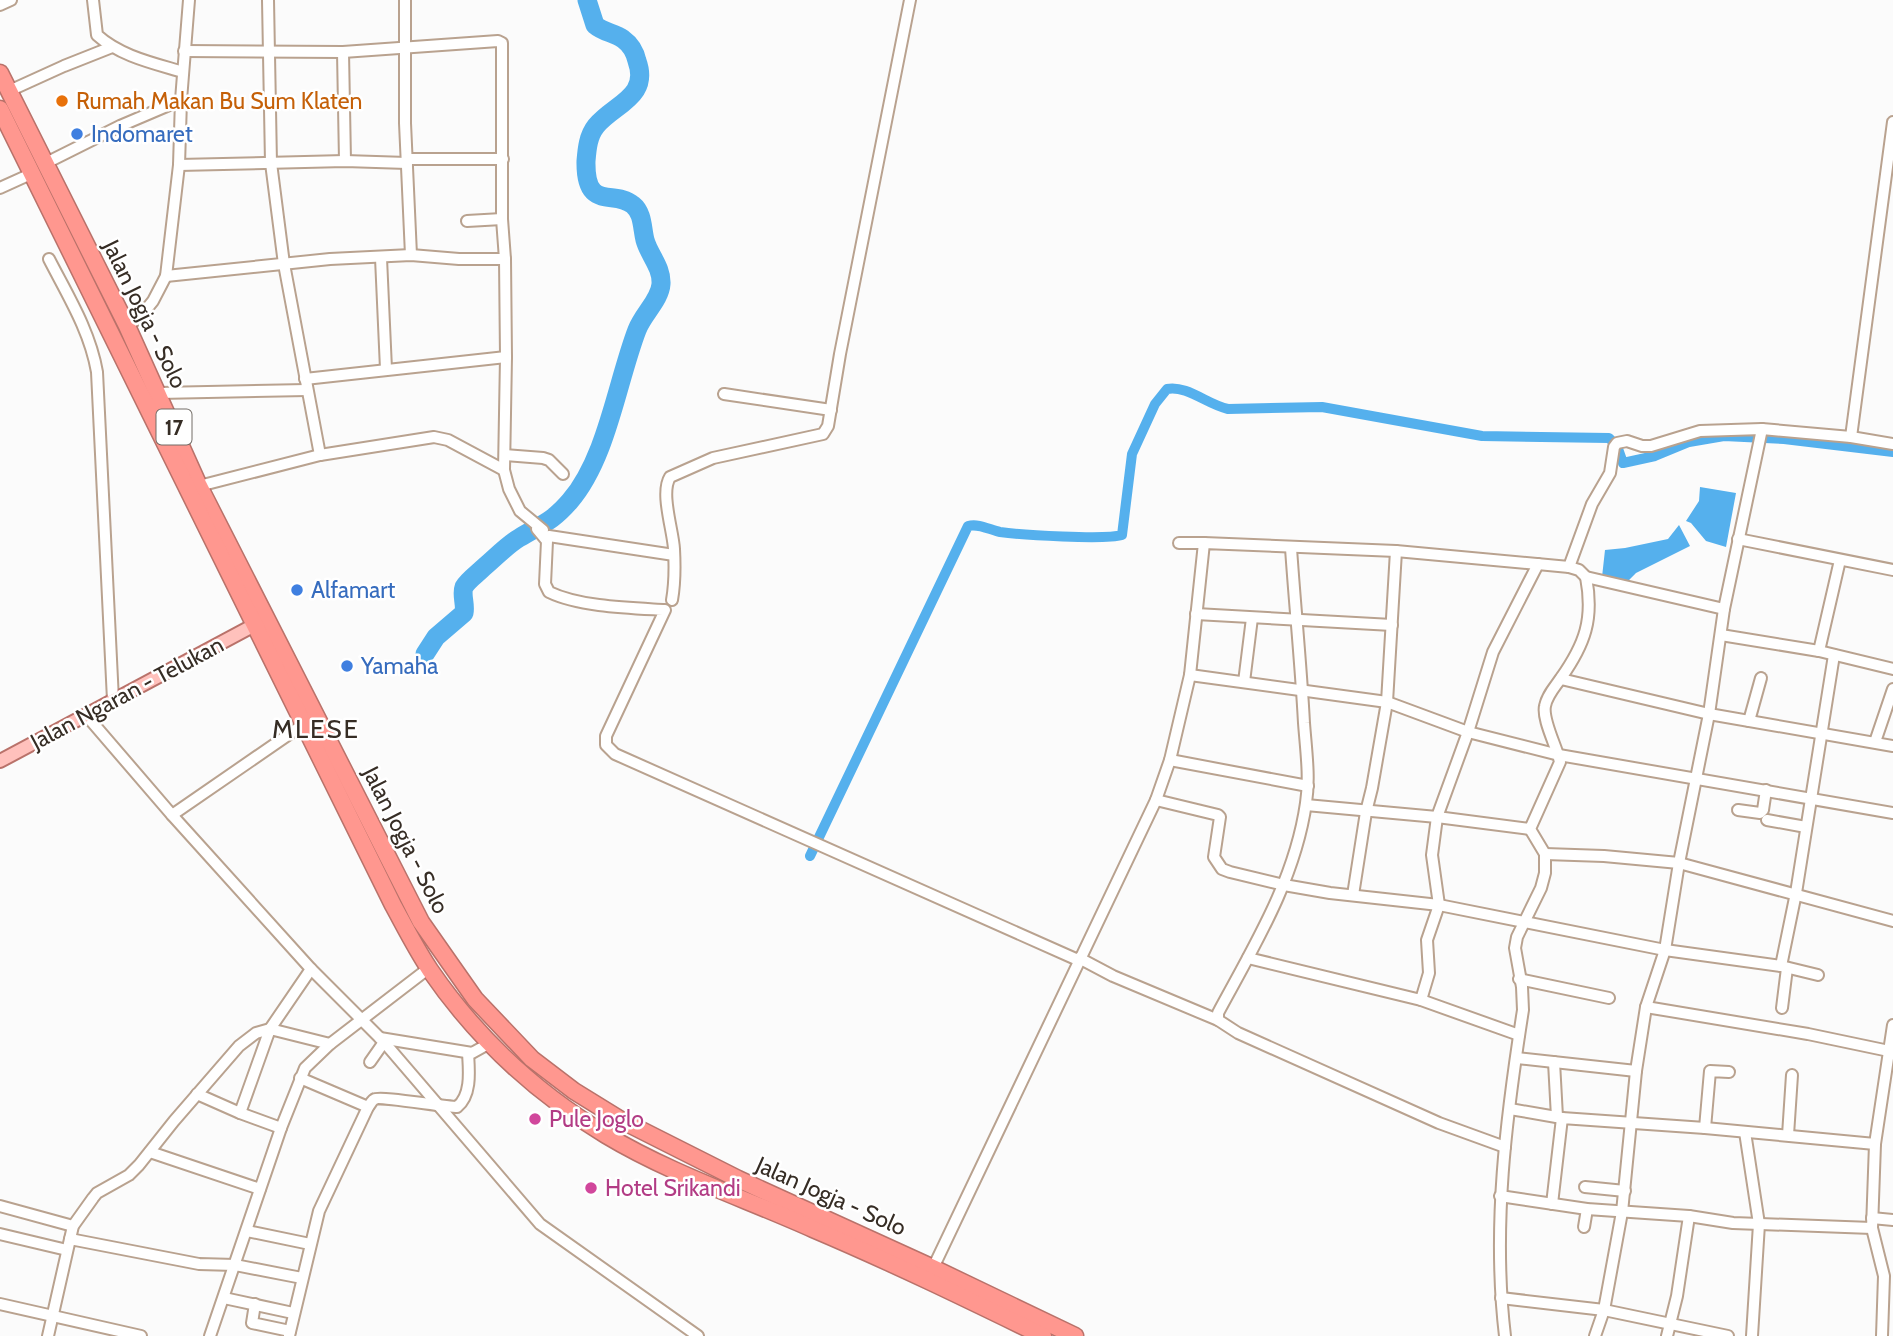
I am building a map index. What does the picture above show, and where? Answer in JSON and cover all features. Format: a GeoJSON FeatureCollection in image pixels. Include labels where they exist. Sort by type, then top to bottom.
{"type":"FeatureCollection","features":[{"type":"Feature","properties":{"kind":"highway","name":"Jalan Jogja - Solo"},"geometry":{"type":"LineString","coordinates":[[0,73],[39,168],[74,239],[127,326],[159,393],[260,622],[421,922],[475,999],[533,1059],[574,1091],[632,1126],[738,1179],[1075,1336]]}},
{"type":"Feature","properties":{"kind":"highway","name":"Jalan Jogja - Solo"},"geometry":{"type":"LineString","coordinates":[[0,109],[39,168]]}},
{"type":"Feature","properties":{"kind":"highway","name":"17"},"geometry":{"type":"LineString","coordinates":[[74,239],[260,622],[304,724],[393,905],[429,968],[456,1006],[518,1072],[607,1136],[1043,1336]]}},
{"type":"Feature","properties":{"kind":"main road","name":"Jalan Ngaran - Telukan"},"geometry":{"type":"LineString","coordinates":[[0,761],[260,622]]}},
{"type":"Feature","properties":{"kind":"street"},"geometry":{"type":"LineString","coordinates":[[0,5],[11,0]]}},
{"type":"Feature","properties":{"kind":"street"},"geometry":{"type":"LineString","coordinates":[[93,0],[97,35],[112,47],[183,72]]}},
{"type":"Feature","properties":{"kind":"street"},"geometry":{"type":"LineString","coordinates":[[127,326],[140,317],[153,302],[166,276],[179,165],[184,51],[190,0]]}},
{"type":"Feature","properties":{"kind":"street"},"geometry":{"type":"LineString","coordinates":[[268,0],[271,163],[284,264],[320,455]]}},
{"type":"Feature","properties":{"kind":"street"},"geometry":{"type":"LineString","coordinates":[[405,0],[411,256]]}},
{"type":"Feature","properties":{"kind":"street"},"geometry":{"type":"LineString","coordinates":[[673,600],[676,581],[666,487],[670,477],[713,458],[823,435],[828,426],[910,0]]}},
{"type":"Feature","properties":{"kind":"street"},"geometry":{"type":"LineString","coordinates":[[184,51],[343,52],[498,41],[502,43],[502,219],[506,357],[504,470],[509,489],[520,512],[542,531],[547,541],[545,584],[549,592],[627,608],[665,610],[606,736],[606,745],[615,754],[1113,976],[1218,1020],[1238,1033],[1439,1123],[1505,1147]]}},
{"type":"Feature","properties":{"kind":"street"},"geometry":{"type":"LineString","coordinates":[[9,91],[112,47]]}},
{"type":"Feature","properties":{"kind":"street"},"geometry":{"type":"LineString","coordinates":[[343,52],[345,161]]}},
{"type":"Feature","properties":{"kind":"street"},"geometry":{"type":"LineString","coordinates":[[0,188],[181,100]]}},
{"type":"Feature","properties":{"kind":"street"},"geometry":{"type":"LineString","coordinates":[[1851,437],[1893,122]]}},
{"type":"Feature","properties":{"kind":"street"},"geometry":{"type":"LineString","coordinates":[[179,165],[503,159]]}},
{"type":"Feature","properties":{"kind":"street"},"geometry":{"type":"LineString","coordinates":[[467,222],[502,219]]}},
{"type":"Feature","properties":{"kind":"street"},"geometry":{"type":"LineString","coordinates":[[166,276],[331,259],[411,256],[505,259]]}},
{"type":"Feature","properties":{"kind":"street"},"geometry":{"type":"LineString","coordinates":[[381,258],[386,369]]}},
{"type":"Feature","properties":{"kind":"street"},"geometry":{"type":"LineString","coordinates":[[48,259],[83,324],[93,349],[97,372],[113,700]]}},
{"type":"Feature","properties":{"kind":"street"},"geometry":{"type":"LineString","coordinates":[[159,393],[306,385],[386,369],[506,357]]}},
{"type":"Feature","properties":{"kind":"street"},"geometry":{"type":"LineString","coordinates":[[724,394],[831,410]]}},
{"type":"Feature","properties":{"kind":"street"},"geometry":{"type":"LineString","coordinates":[[1595,1336],[1604,1310],[1622,1212],[1636,1071],[1647,1007],[1665,950],[1679,863],[1709,714],[1724,609],[1762,429]]}},
{"type":"Feature","properties":{"kind":"street"},"geometry":{"type":"LineString","coordinates":[[1569,566],[1592,504],[1610,473],[1617,443],[1627,441],[1651,446],[1700,431],[1762,429],[1851,437],[1893,444]]}},
{"type":"Feature","properties":{"kind":"street"},"geometry":{"type":"LineString","coordinates":[[199,486],[320,455],[435,436],[448,440],[504,470]]}},
{"type":"Feature","properties":{"kind":"street"},"geometry":{"type":"LineString","coordinates":[[505,455],[543,457],[563,474]]}},
{"type":"Feature","properties":{"kind":"street"},"geometry":{"type":"LineString","coordinates":[[542,531],[674,555]]}},
{"type":"Feature","properties":{"kind":"street"},"geometry":{"type":"LineString","coordinates":[[1738,539],[1893,570]]}},
{"type":"Feature","properties":{"kind":"street"},"geometry":{"type":"LineString","coordinates":[[1179,543],[1396,551],[1569,566],[1586,577],[1724,609]]}},
{"type":"Feature","properties":{"kind":"street"},"geometry":{"type":"LineString","coordinates":[[933,1268],[1156,800],[1170,760],[1190,675],[1204,543]]}},
{"type":"Feature","properties":{"kind":"street"},"geometry":{"type":"LineString","coordinates":[[1218,1020],[1218,1013],[1283,885],[1295,854],[1306,805],[1308,786],[1290,548]]}},
{"type":"Feature","properties":{"kind":"street"},"geometry":{"type":"LineString","coordinates":[[1353,895],[1387,702],[1396,551]]}},
{"type":"Feature","properties":{"kind":"street"},"geometry":{"type":"LineString","coordinates":[[1819,652],[1839,560]]}},
{"type":"Feature","properties":{"kind":"street"},"geometry":{"type":"LineString","coordinates":[[1420,1000],[1429,973],[1427,940],[1439,905],[1432,855],[1437,817],[1493,652],[1538,564]]}},
{"type":"Feature","properties":{"kind":"street"},"geometry":{"type":"LineString","coordinates":[[1530,829],[1559,769],[1559,755],[1544,707],[1585,639],[1589,620],[1586,577]]}},
{"type":"Feature","properties":{"kind":"street"},"geometry":{"type":"LineString","coordinates":[[1196,614],[1392,625]]}},
{"type":"Feature","properties":{"kind":"street"},"geometry":{"type":"LineString","coordinates":[[1244,682],[1252,618]]}},
{"type":"Feature","properties":{"kind":"street"},"geometry":{"type":"LineString","coordinates":[[1721,635],[1893,668]]}},
{"type":"Feature","properties":{"kind":"street"},"geometry":{"type":"LineString","coordinates":[[1782,1008],[1784,967],[1834,655]]}},
{"type":"Feature","properties":{"kind":"street"},"geometry":{"type":"LineString","coordinates":[[1190,675],[1387,702],[1468,732],[1559,755],[1893,813]]}},
{"type":"Feature","properties":{"kind":"street"},"geometry":{"type":"LineString","coordinates":[[1749,721],[1761,678]]}},
{"type":"Feature","properties":{"kind":"street"},"geometry":{"type":"LineString","coordinates":[[1561,679],[1709,714],[1893,746]]}},
{"type":"Feature","properties":{"kind":"street"},"geometry":{"type":"LineString","coordinates":[[1875,742],[1893,689]]}},
{"type":"Feature","properties":{"kind":"street"},"geometry":{"type":"LineString","coordinates":[[86,715],[309,967],[382,1040],[540,1224],[698,1336]]}},
{"type":"Feature","properties":{"kind":"street"},"geometry":{"type":"LineString","coordinates":[[172,815],[304,724]]}},
{"type":"Feature","properties":{"kind":"street"},"geometry":{"type":"LineString","coordinates":[[1170,760],[1308,786]]}},
{"type":"Feature","properties":{"kind":"street"},"geometry":{"type":"LineString","coordinates":[[1738,810],[1760,813],[1763,810],[1766,790]]}},
{"type":"Feature","properties":{"kind":"street"},"geometry":{"type":"LineString","coordinates":[[1156,800],[1220,817],[1214,857],[1222,869],[1283,885],[1439,905],[1665,950],[1784,967],[1818,975]]}},
{"type":"Feature","properties":{"kind":"street"},"geometry":{"type":"LineString","coordinates":[[1306,805],[1530,829]]}},
{"type":"Feature","properties":{"kind":"street"},"geometry":{"type":"LineString","coordinates":[[1767,820],[1806,827]]}},
{"type":"Feature","properties":{"kind":"street"},"geometry":{"type":"LineString","coordinates":[[1506,1336],[1499,1264],[1500,1196],[1523,1010],[1515,948],[1517,937],[1526,923],[1545,873],[1545,854],[1530,829]]}},
{"type":"Feature","properties":{"kind":"street"},"geometry":{"type":"LineString","coordinates":[[1545,854],[1679,863],[1893,921]]}},
{"type":"Feature","properties":{"kind":"street"},"geometry":{"type":"LineString","coordinates":[[1248,958],[1420,1000],[1519,1035]]}},
{"type":"Feature","properties":{"kind":"street"},"geometry":{"type":"LineString","coordinates":[[240,1113],[270,1029],[309,967]]}},
{"type":"Feature","properties":{"kind":"street"},"geometry":{"type":"LineString","coordinates":[[210,1336],[281,1128],[305,1068],[361,1019],[429,968]]}},
{"type":"Feature","properties":{"kind":"street"},"geometry":{"type":"LineString","coordinates":[[1520,979],[1609,998]]}},
{"type":"Feature","properties":{"kind":"street"},"geometry":{"type":"LineString","coordinates":[[1647,1007],[1808,1034],[1889,1051]]}},
{"type":"Feature","properties":{"kind":"street"},"geometry":{"type":"LineString","coordinates":[[1882,1336],[1884,1276],[1872,1223],[1875,1144],[1893,1025]]}},
{"type":"Feature","properties":{"kind":"street"},"geometry":{"type":"LineString","coordinates":[[48,1336],[73,1226],[97,1193],[129,1175],[239,1045],[256,1033],[270,1029],[330,1044]]}},
{"type":"Feature","properties":{"kind":"street"},"geometry":{"type":"LineString","coordinates":[[382,1040],[468,1053],[476,1052],[490,1043]]}},
{"type":"Feature","properties":{"kind":"street"},"geometry":{"type":"LineString","coordinates":[[370,1062],[382,1040]]}},
{"type":"Feature","properties":{"kind":"street"},"geometry":{"type":"LineString","coordinates":[[255,1304],[252,1323],[289,1333],[322,1202],[368,1107],[379,1097],[457,1107],[462,1102],[468,1079],[468,1053]]}},
{"type":"Feature","properties":{"kind":"street"},"geometry":{"type":"LineString","coordinates":[[1517,1058],[1636,1071]]}},
{"type":"Feature","properties":{"kind":"street"},"geometry":{"type":"LineString","coordinates":[[1552,1204],[1560,1118],[1555,1062]]}},
{"type":"Feature","properties":{"kind":"street"},"geometry":{"type":"LineString","coordinates":[[1705,1128],[1710,1072],[1729,1072]]}},
{"type":"Feature","properties":{"kind":"street"},"geometry":{"type":"LineString","coordinates":[[1788,1135],[1792,1075]]}},
{"type":"Feature","properties":{"kind":"street"},"geometry":{"type":"LineString","coordinates":[[300,1078],[368,1107]]}},
{"type":"Feature","properties":{"kind":"street"},"geometry":{"type":"LineString","coordinates":[[197,1094],[281,1128]]}},
{"type":"Feature","properties":{"kind":"street"},"geometry":{"type":"LineString","coordinates":[[1510,1109],[1560,1118],[1875,1144]]}},
{"type":"Feature","properties":{"kind":"street"},"geometry":{"type":"LineString","coordinates":[[1745,1132],[1759,1224],[1752,1336]]}},
{"type":"Feature","properties":{"kind":"street"},"geometry":{"type":"LineString","coordinates":[[150,1152],[260,1189]]}},
{"type":"Feature","properties":{"kind":"street"},"geometry":{"type":"LineString","coordinates":[[1585,1187],[1625,1191]]}},
{"type":"Feature","properties":{"kind":"street"},"geometry":{"type":"LineString","coordinates":[[1500,1196],[1587,1209],[1759,1224],[1872,1223],[1893,1220]]}},
{"type":"Feature","properties":{"kind":"street"},"geometry":{"type":"LineString","coordinates":[[0,1206],[73,1226]]}},
{"type":"Feature","properties":{"kind":"street"},"geometry":{"type":"LineString","coordinates":[[1584,1227],[1587,1209]]}},
{"type":"Feature","properties":{"kind":"street"},"geometry":{"type":"LineString","coordinates":[[1669,1330],[1689,1216]]}},
{"type":"Feature","properties":{"kind":"street"},"geometry":{"type":"LineString","coordinates":[[247,1231],[310,1244]]}},
{"type":"Feature","properties":{"kind":"street"},"geometry":{"type":"LineString","coordinates":[[0,1234],[66,1250]]}},
{"type":"Feature","properties":{"kind":"street"},"geometry":{"type":"LineString","coordinates":[[70,1239],[199,1264],[235,1265],[302,1278]]}},
{"type":"Feature","properties":{"kind":"street"},"geometry":{"type":"LineString","coordinates":[[224,1298],[293,1313]]}},
{"type":"Feature","properties":{"kind":"street"},"geometry":{"type":"LineString","coordinates":[[1501,1298],[1604,1310],[1669,1330],[1727,1336]]}},
{"type":"Feature","properties":{"kind":"street"},"geometry":{"type":"LineString","coordinates":[[0,1304],[52,1317],[88,1331],[141,1336]]}},
{"type":"Feature","properties":{"kind":"water"},"geometry":{"type":"Polygon","coordinates":[[[1700,487],[1736,493],[1726,547],[1706,541],[1691,523],[1686,521],[1699,501],[1700,487]]]}},
{"type":"Feature","properties":{"kind":"water"},"geometry":{"type":"Polygon","coordinates":[[[1679,525],[1690,546],[1636,573],[1626,583],[1602,577],[1605,550],[1668,539],[1679,525]]]}},
{"type":"Feature","properties":{"kind":"waterway"},"geometry":{"type":"LineString","coordinates":[[425,654],[436,637],[464,613],[463,590],[468,582],[519,538],[558,514],[583,483],[602,442],[637,330],[660,290],[661,278],[647,246],[636,208],[625,201],[595,193],[587,177],[586,156],[591,134],[603,118],[634,92],[640,73],[630,46],[623,39],[595,25],[587,0]]}},
{"type":"Feature","properties":{"kind":"waterway"},"geometry":{"type":"LineString","coordinates":[[810,856],[968,526],[1043,536],[1122,535],[1132,454],[1155,404],[1167,389],[1182,390],[1228,409],[1322,407],[1482,436],[1609,438],[1617,446],[1623,463],[1655,456],[1689,442],[1724,436],[1784,439],[1893,452]]}},
{"type":"Feature","properties":{"kind":"place","name":"Rumah Makan Bu Sum Klaten"},"geometry":{"type":"Point","coordinates":[62,101]}},
{"type":"Feature","properties":{"kind":"place","name":"Indomaret"},"geometry":{"type":"Point","coordinates":[77,134]}},
{"type":"Feature","properties":{"kind":"place","name":"Alfamart"},"geometry":{"type":"Point","coordinates":[297,590]}},
{"type":"Feature","properties":{"kind":"place","name":"Yamaha"},"geometry":{"type":"Point","coordinates":[347,666]}},
{"type":"Feature","properties":{"kind":"place","name":"Pule Joglo"},"geometry":{"type":"Point","coordinates":[535,1119]}},
{"type":"Feature","properties":{"kind":"place","name":"Hotel Srikandi"},"geometry":{"type":"Point","coordinates":[591,1188]}},
{"type":"Feature","properties":{"kind":"district","name":"MLESE"},"geometry":{"type":"Point","coordinates":[316,729]}}]}
